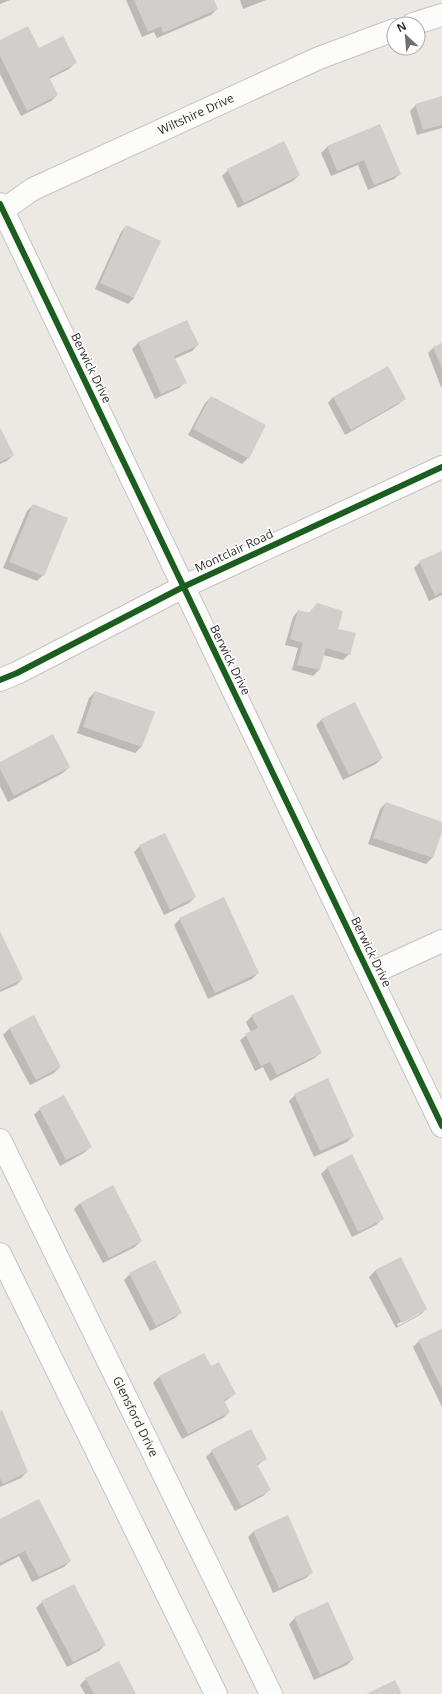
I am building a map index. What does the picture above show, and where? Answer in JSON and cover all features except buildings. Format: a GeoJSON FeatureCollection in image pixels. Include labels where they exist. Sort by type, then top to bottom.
{"type":"FeatureCollection","features":[{"type":"Feature","properties":{"kind":"street"},"geometry":{"type":"LineString","coordinates":[[426,20],[442,15]]}},
{"type":"Feature","properties":{"kind":"street","name":"Wiltshire Drive"},"geometry":{"type":"LineString","coordinates":[[2,207],[40,186],[319,58],[386,33]]}},
{"type":"Feature","properties":{"kind":"street","name":"Berwick Drive"},"geometry":{"type":"LineString","coordinates":[[2,207],[442,1126]]}},
{"type":"Feature","properties":{"kind":"street","name":"Montclair Road"},"geometry":{"type":"LineString","coordinates":[[6,679],[183,587],[442,466]]}},
{"type":"Feature","properties":{"kind":"street"},"geometry":{"type":"LineString","coordinates":[[370,974],[442,941]]}},
{"type":"Feature","properties":{"kind":"street","name":"Glensford Drive"},"geometry":{"type":"LineString","coordinates":[[0,1140],[271,1694]]}},
{"type":"Feature","properties":{"kind":"street"},"geometry":{"type":"LineString","coordinates":[[0,1254],[216,1694]]}},
{"type":"Feature","properties":{"kind":"cycle path"},"geometry":{"type":"LineString","coordinates":[[0,204],[442,1126]]}},
{"type":"Feature","properties":{"kind":"cycle path"},"geometry":{"type":"LineString","coordinates":[[0,680],[17,673],[183,587],[442,467]]}}]}
